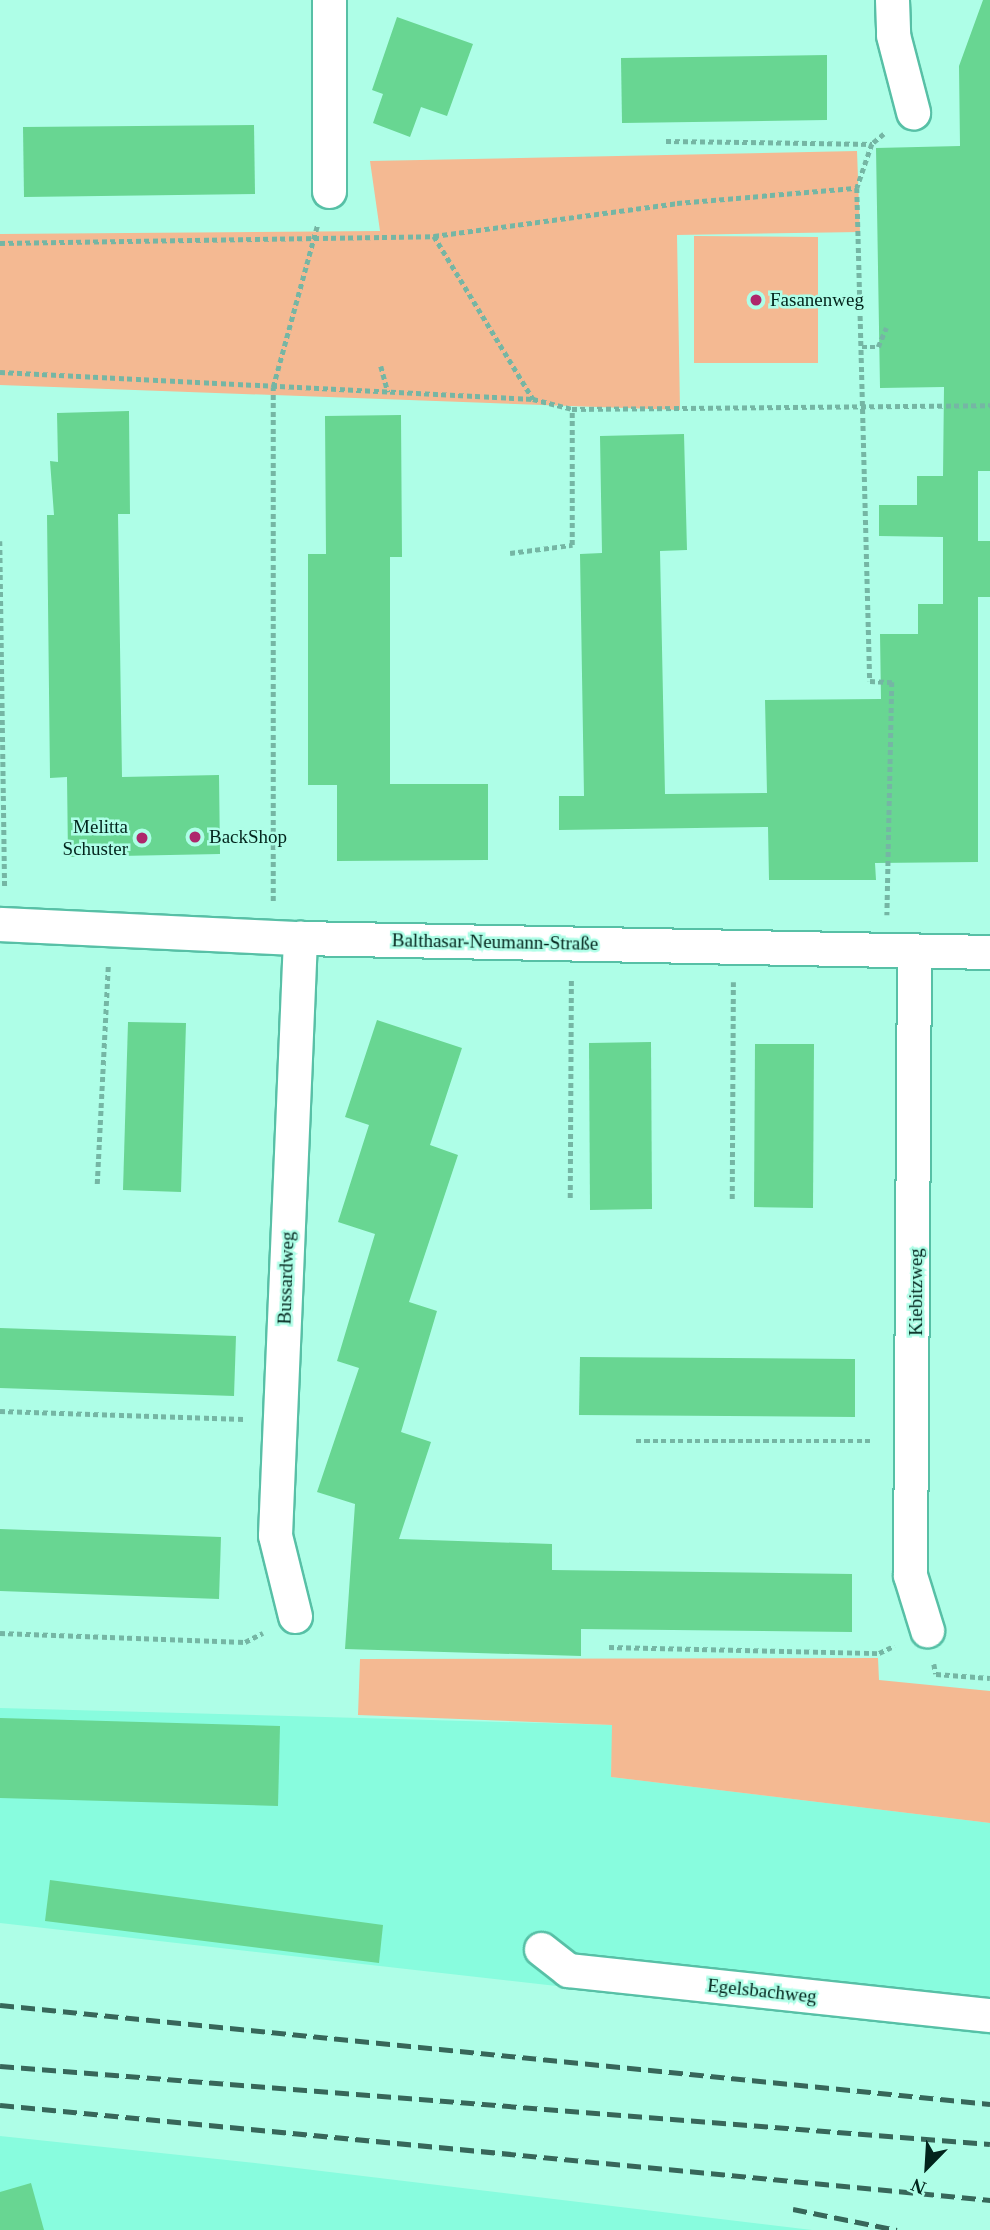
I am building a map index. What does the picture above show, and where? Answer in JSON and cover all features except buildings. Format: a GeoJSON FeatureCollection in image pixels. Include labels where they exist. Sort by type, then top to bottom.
{"type":"FeatureCollection","features":[{"type":"Feature","properties":{"kind":"street"},"geometry":{"type":"LineString","coordinates":[[329,0],[329,191]]}},
{"type":"Feature","properties":{"kind":"street"},"geometry":{"type":"LineString","coordinates":[[892,0],[893,34],[913,113]]}},
{"type":"Feature","properties":{"kind":"street","name":"Balthasar-Neumann-Straße"},"geometry":{"type":"LineString","coordinates":[[3,925],[287,937],[990,952]]}},
{"type":"Feature","properties":{"kind":"street","name":"Bussardweg"},"geometry":{"type":"LineString","coordinates":[[287,937],[280,1421],[275,1535],[295,1616]]}},
{"type":"Feature","properties":{"kind":"street","name":"Kiebitzweg"},"geometry":{"type":"LineString","coordinates":[[900,950],[914,1441],[910,1575],[927,1630]]}},
{"type":"Feature","properties":{"kind":"street","name":"Egelsbachweg"},"geometry":{"type":"LineString","coordinates":[[541,1949],[568,1970],[990,2015]]}},
{"type":"Feature","properties":{"kind":"path"},"geometry":{"type":"LineString","coordinates":[[900,950],[892,682],[870,681],[857,188],[872,144],[913,113]]}},
{"type":"Feature","properties":{"kind":"path"},"geometry":{"type":"LineString","coordinates":[[666,141],[872,144]]}},
{"type":"Feature","properties":{"kind":"path"},"geometry":{"type":"LineString","coordinates":[[0,243],[434,236],[677,203],[857,188]]}},
{"type":"Feature","properties":{"kind":"path"},"geometry":{"type":"LineString","coordinates":[[287,937],[272,387],[312,239],[329,191]]}},
{"type":"Feature","properties":{"kind":"path"},"geometry":{"type":"LineString","coordinates":[[434,236],[533,399]]}},
{"type":"Feature","properties":{"kind":"path"},"geometry":{"type":"LineString","coordinates":[[861,348],[878,347],[886,328]]}},
{"type":"Feature","properties":{"kind":"path"},"geometry":{"type":"LineString","coordinates":[[381,366],[388,392]]}},
{"type":"Feature","properties":{"kind":"path"},"geometry":{"type":"LineString","coordinates":[[0,372],[533,399],[572,409],[990,405]]}},
{"type":"Feature","properties":{"kind":"path"},"geometry":{"type":"LineString","coordinates":[[510,553],[572,545],[572,409]]}},
{"type":"Feature","properties":{"kind":"path"},"geometry":{"type":"LineString","coordinates":[[0,541],[3,925]]}},
{"type":"Feature","properties":{"kind":"path"},"geometry":{"type":"LineString","coordinates":[[97,1184],[110,930]]}},
{"type":"Feature","properties":{"kind":"path"},"geometry":{"type":"LineString","coordinates":[[570,1198],[571,944]]}},
{"type":"Feature","properties":{"kind":"path"},"geometry":{"type":"LineString","coordinates":[[732,1199],[733,946]]}},
{"type":"Feature","properties":{"kind":"path"},"geometry":{"type":"LineString","coordinates":[[0,1411],[280,1421]]}},
{"type":"Feature","properties":{"kind":"path"},"geometry":{"type":"LineString","coordinates":[[636,1441],[914,1441]]}},
{"type":"Feature","properties":{"kind":"path"},"geometry":{"type":"LineString","coordinates":[[0,1633],[245,1642],[295,1616]]}},
{"type":"Feature","properties":{"kind":"path"},"geometry":{"type":"LineString","coordinates":[[609,1647],[879,1653],[927,1630],[936,1674],[990,1678]]}},
{"type":"Feature","properties":{"kind":"shaded area"},"geometry":{"type":"Polygon","coordinates":[[[857,151],[860,232],[677,235],[680,410],[0,385],[0,234],[380,231],[370,161],[857,151]]]}},
{"type":"Feature","properties":{"kind":"shaded area","name":"Fasanenweg"},"geometry":{"type":"Polygon","coordinates":[[[694,236],[818,237],[818,363],[694,363],[694,236]]]}},
{"type":"Feature","properties":{"kind":"shaded area"},"geometry":{"type":"Polygon","coordinates":[[[878,1658],[879,1680],[990,1691],[990,1823],[611,1777],[612,1725],[358,1715],[360,1659],[878,1658]]]}},
{"type":"Feature","properties":{"kind":"shaded area"},"geometry":{"type":"Polygon","coordinates":[[[0,1708],[613,1725],[611,1777],[990,1823],[990,2035],[0,1923],[0,1708]]]}},
{"type":"Feature","properties":{"kind":"shaded area"},"geometry":{"type":"Polygon","coordinates":[[[0,2136],[255,2163],[812,2230],[0,2230],[0,2136]]]}},
{"type":"Feature","properties":{"kind":"railway"},"geometry":{"type":"LineString","coordinates":[[0,2005],[990,2104]]}},
{"type":"Feature","properties":{"kind":"railway"},"geometry":{"type":"LineString","coordinates":[[0,2066],[990,2144]]}},
{"type":"Feature","properties":{"kind":"railway"},"geometry":{"type":"LineString","coordinates":[[0,2105],[990,2200]]}},
{"type":"Feature","properties":{"kind":"railway"},"geometry":{"type":"LineString","coordinates":[[793,2209],[897,2230]]}},
{"type":"Feature","properties":{"kind":"place","name":"Fasanenweg"},"geometry":{"type":"Point","coordinates":[756,300]}},
{"type":"Feature","properties":{"kind":"place","name":"BackShop"},"geometry":{"type":"Point","coordinates":[195,837]}},
{"type":"Feature","properties":{"kind":"place","name":"Melitta Schuster"},"geometry":{"type":"Point","coordinates":[142,838]}}]}
